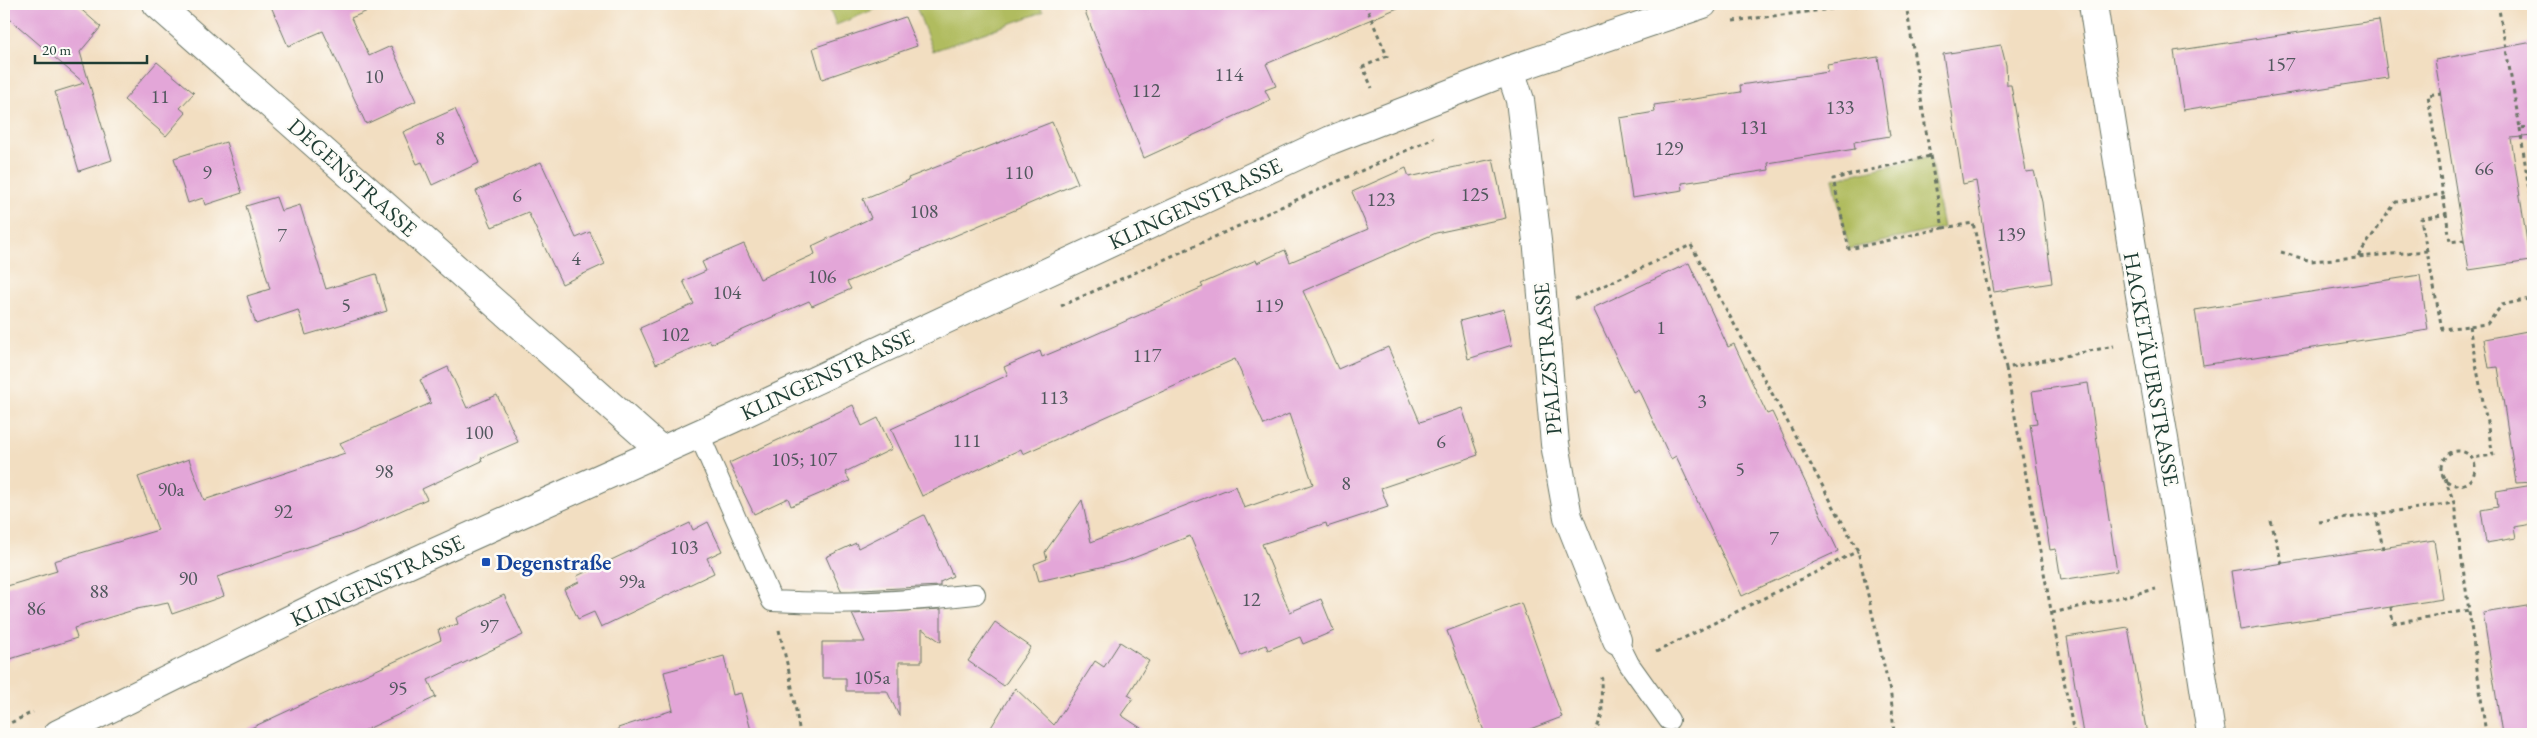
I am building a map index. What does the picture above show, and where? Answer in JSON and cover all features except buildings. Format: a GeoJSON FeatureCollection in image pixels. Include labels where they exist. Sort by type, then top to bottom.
{"type":"FeatureCollection","features":[{"type":"Feature","properties":{"kind":"street","name":"DEGENSTRASSE"},"geometry":{"type":"LineString","coordinates":[[157,4],[661,450]]}},
{"type":"Feature","properties":{"kind":"street","name":"KLINGENSTRASSE"},"geometry":{"type":"LineString","coordinates":[[58,734],[340,595],[698,432],[732,419],[1331,140],[1510,70],[1703,4]]}},
{"type":"Feature","properties":{"kind":"street","name":"HACKETÄUERSTRASSE"},"geometry":{"type":"LineString","coordinates":[[2093,4],[2188,582],[2211,734]]}},
{"type":"Feature","properties":{"kind":"street","name":"PFALZSTRASSE"},"geometry":{"type":"LineString","coordinates":[[1510,70],[1520,100],[1538,249],[1555,444],[1568,517],[1617,640]]}},
{"type":"Feature","properties":{"kind":"lane"},"geometry":{"type":"LineString","coordinates":[[698,432],[772,602],[836,604],[928,599],[975,594]]}},
{"type":"Feature","properties":{"kind":"lane"},"geometry":{"type":"LineString","coordinates":[[1617,640],[1629,664],[1669,720]]}},
{"type":"Feature","properties":{"kind":"path"},"geometry":{"type":"LineString","coordinates":[[1364,4],[1387,56],[1363,67],[1372,88]]}},
{"type":"Feature","properties":{"kind":"path"},"geometry":{"type":"LineString","coordinates":[[1726,23],[1735,20],[1871,4]]}},
{"type":"Feature","properties":{"kind":"path"},"geometry":{"type":"LineString","coordinates":[[1906,4],[1930,156],[1944,228]]}},
{"type":"Feature","properties":{"kind":"path"},"geometry":{"type":"LineString","coordinates":[[2498,4],[2520,128],[2533,218]]}},
{"type":"Feature","properties":{"kind":"path"},"geometry":{"type":"LineString","coordinates":[[2441,93],[2428,95],[2450,242],[2464,240]]}},
{"type":"Feature","properties":{"kind":"path"},"geometry":{"type":"LineString","coordinates":[[2520,128],[2533,128]]}},
{"type":"Feature","properties":{"kind":"path"},"geometry":{"type":"LineString","coordinates":[[1052,310],[1442,135]]}},
{"type":"Feature","properties":{"kind":"path"},"geometry":{"type":"LineString","coordinates":[[1930,156],[1834,179],[1849,249],[1973,223],[2006,368],[2074,734]]}},
{"type":"Feature","properties":{"kind":"path"},"geometry":{"type":"LineString","coordinates":[[2358,257],[2396,202],[2443,194]]}},
{"type":"Feature","properties":{"kind":"path"},"geometry":{"type":"LineString","coordinates":[[2446,212],[2446,214],[2421,219],[2442,329],[2487,324],[2502,305],[2533,298]]}},
{"type":"Feature","properties":{"kind":"path"},"geometry":{"type":"LineString","coordinates":[[1568,302],[1691,245],[1858,551],[1891,696],[1894,734]]}},
{"type":"Feature","properties":{"kind":"path"},"geometry":{"type":"LineString","coordinates":[[2281,252],[2311,261],[2427,251]]}},
{"type":"Feature","properties":{"kind":"path"},"geometry":{"type":"LineString","coordinates":[[2469,326],[2493,455],[2472,458]]}},
{"type":"Feature","properties":{"kind":"path"},"geometry":{"type":"LineString","coordinates":[[2006,368],[2147,340]]}},
{"type":"Feature","properties":{"kind":"path"},"geometry":{"type":"LineString","coordinates":[[2445,478],[2455,484],[2466,483],[2475,469],[2472,458],[2464,452],[2448,454],[2441,468],[2454,504],[2486,734]]}},
{"type":"Feature","properties":{"kind":"path"},"geometry":{"type":"LineString","coordinates":[[2319,522],[2454,504]]}},
{"type":"Feature","properties":{"kind":"path"},"geometry":{"type":"LineString","coordinates":[[2376,514],[2383,548]]}},
{"type":"Feature","properties":{"kind":"path"},"geometry":{"type":"LineString","coordinates":[[2271,521],[2282,564]]}},
{"type":"Feature","properties":{"kind":"path"},"geometry":{"type":"LineString","coordinates":[[1595,734],[1602,714],[1601,679],[1858,551]]}},
{"type":"Feature","properties":{"kind":"path"},"geometry":{"type":"LineString","coordinates":[[2052,613],[2188,582]]}},
{"type":"Feature","properties":{"kind":"path"},"geometry":{"type":"LineString","coordinates":[[772,602],[790,676],[800,734]]}},
{"type":"Feature","properties":{"kind":"path"},"geometry":{"type":"LineString","coordinates":[[2390,607],[2393,623],[2469,610]]}},
{"type":"Feature","properties":{"kind":"green space"},"geometry":{"type":"Polygon","coordinates":[[[828,4],[888,4],[836,25],[828,4]]]}},
{"type":"Feature","properties":{"kind":"green space"},"geometry":{"type":"Polygon","coordinates":[[[915,4],[1039,4],[1043,12],[933,51],[915,4]]]}},
{"type":"Feature","properties":{"kind":"green space"},"geometry":{"type":"Polygon","coordinates":[[[1930,156],[1943,228],[1849,249],[1833,179],[1930,156]]]}},
{"type":"Feature","properties":{"kind":"place","name":"Degenstraße"},"geometry":{"type":"Point","coordinates":[486,562]}}]}
